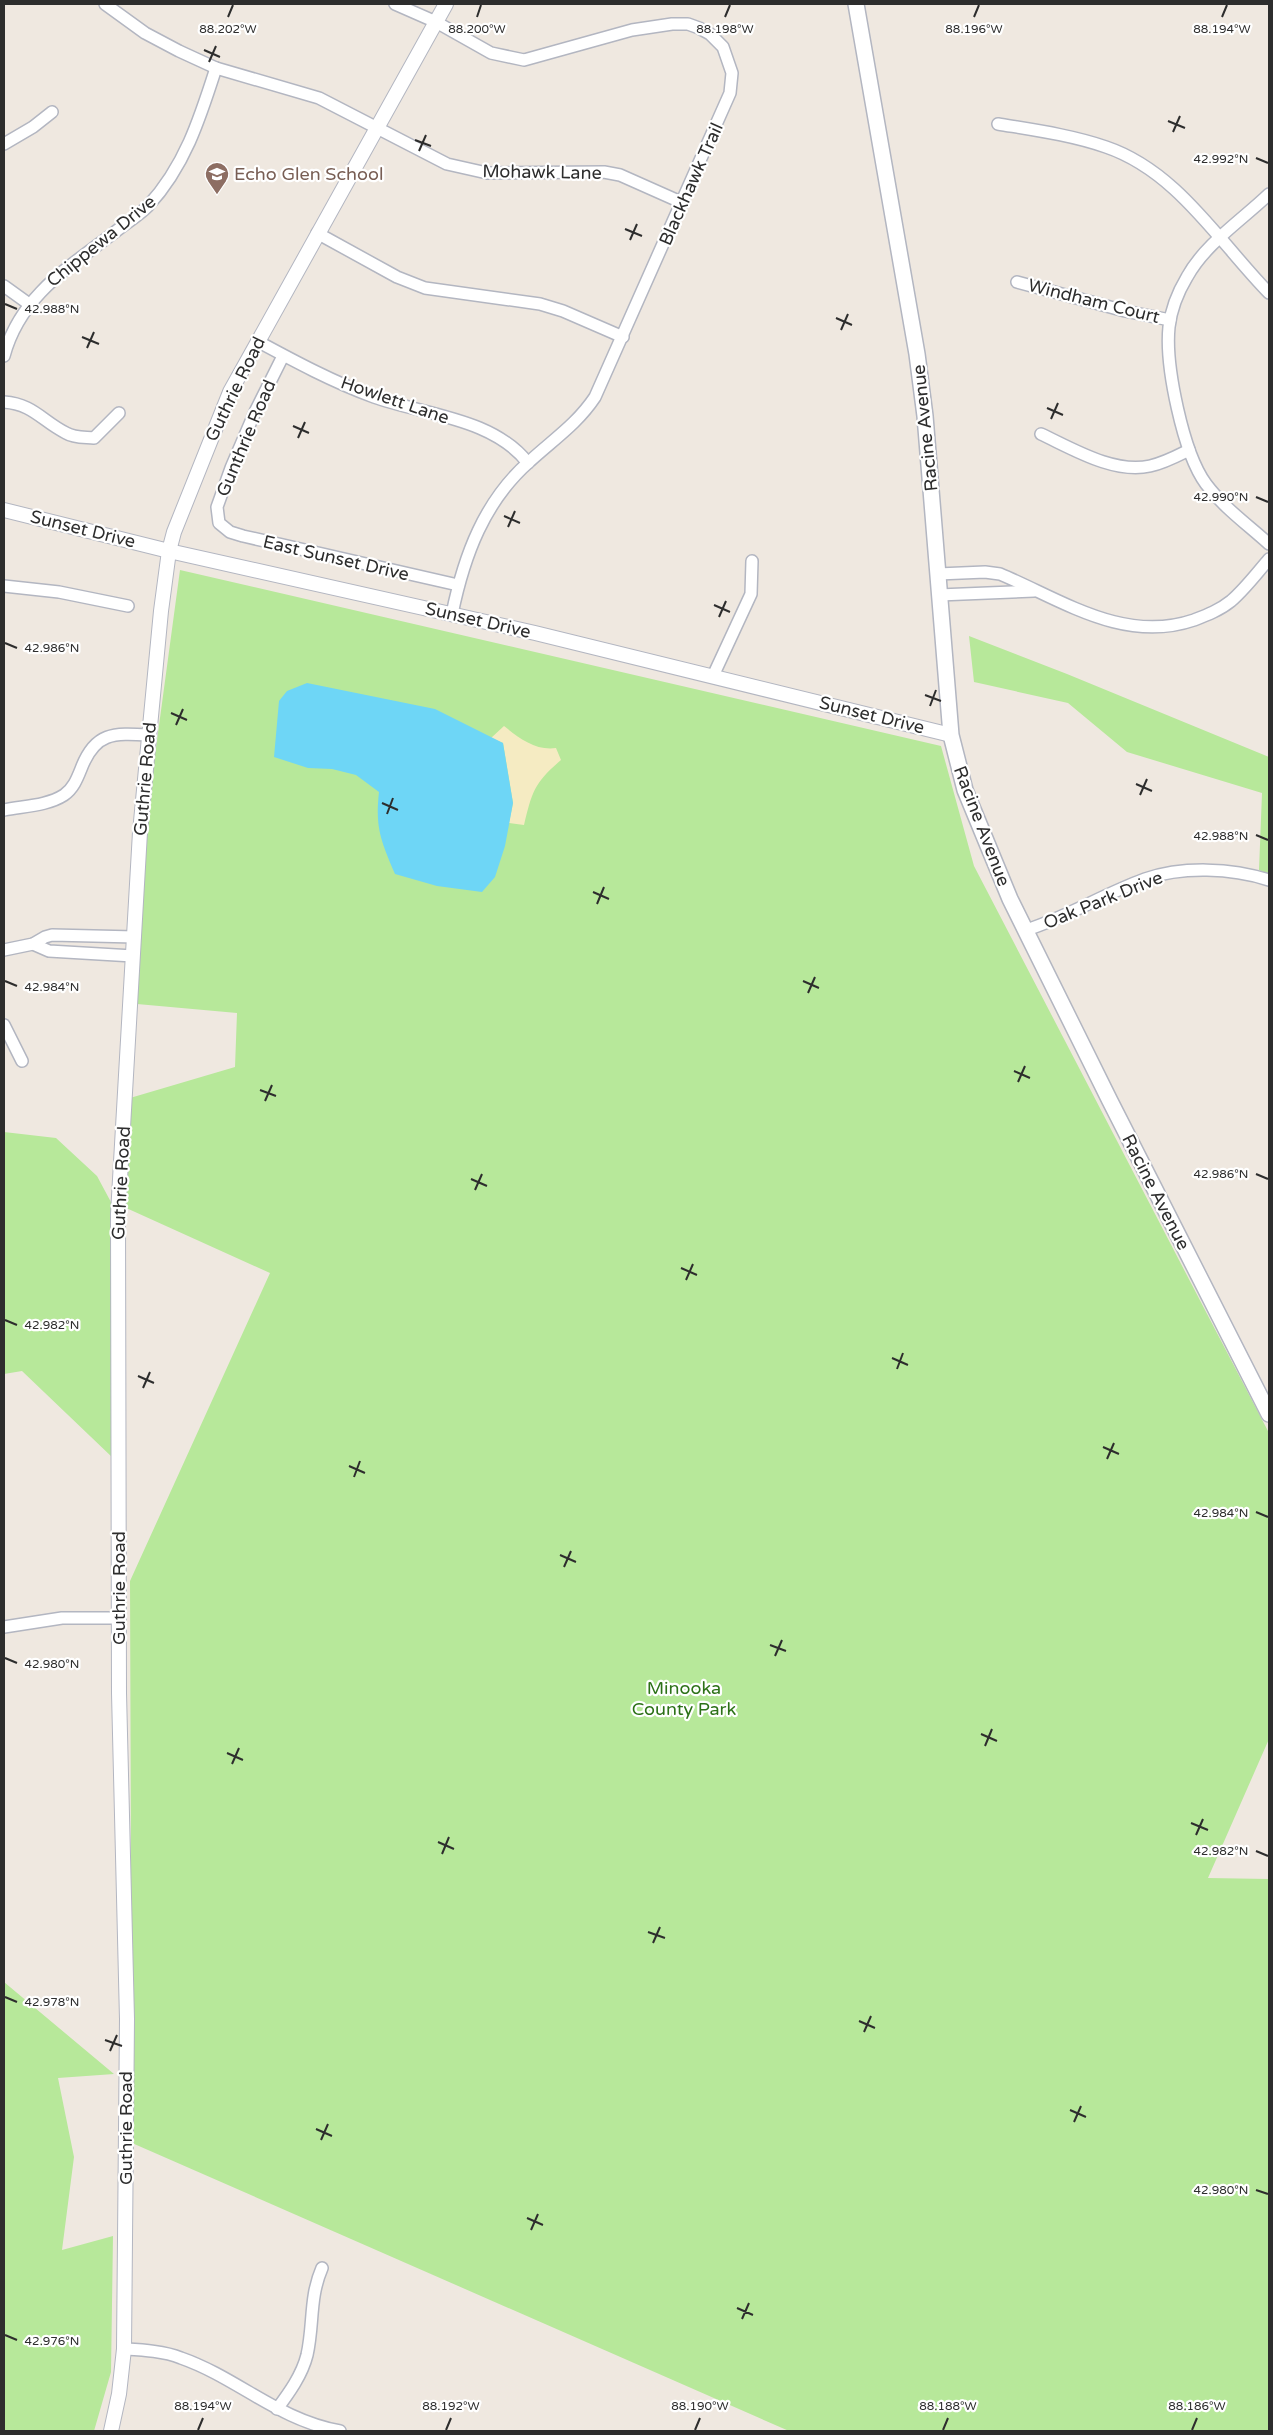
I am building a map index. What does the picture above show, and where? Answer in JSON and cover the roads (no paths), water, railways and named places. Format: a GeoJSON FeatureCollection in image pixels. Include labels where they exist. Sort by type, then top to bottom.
{"type":"FeatureCollection","features":[{"type":"Feature","properties":{"kind":"main road","name":"Racine Avenue"},"geometry":{"type":"LineString","coordinates":[[856,4],[917,354],[925,416],[939,595],[947,666],[951,735],[965,790],[990,853],[1026,930],[1106,1093],[1269,1414]]}},
{"type":"Feature","properties":{"kind":"street","name":"Mohawk Lane"},"geometry":{"type":"LineString","coordinates":[[105,4],[145,33],[216,68],[319,98],[424,155],[469,170],[487,173],[604,172],[620,175],[683,202]]}},
{"type":"Feature","properties":{"kind":"street","name":"Blackhawk Trail"},"geometry":{"type":"LineString","coordinates":[[395,4],[436,22],[492,53],[524,60],[632,30],[672,24],[688,24],[710,34],[723,46],[730,65],[732,83],[730,93],[683,202],[595,397],[588,408],[566,432],[528,463],[501,494],[476,533],[458,585],[452,614]]}},
{"type":"Feature","properties":{"kind":"street","name":"Guthrie Road"},"geometry":{"type":"LineString","coordinates":[[111,2431],[121,2379],[124,2349],[126,1990],[119,1618],[118,1270],[121,1174],[140,832],[161,611],[169,551],[209,440],[230,392],[446,4]]}},
{"type":"Feature","properties":{"kind":"street","name":"Chippewa Drive"},"geometry":{"type":"LineString","coordinates":[[4,356],[13,329],[41,289],[62,271],[138,215],[164,187],[185,155],[196,129],[216,68]]}},
{"type":"Feature","properties":{"kind":"street"},"geometry":{"type":"LineString","coordinates":[[4,144],[33,127],[52,112]]}},
{"type":"Feature","properties":{"kind":"street"},"geometry":{"type":"LineString","coordinates":[[998,124],[1079,139],[1108,148],[1154,172],[1175,190],[1269,293]]}},
{"type":"Feature","properties":{"kind":"street"},"geometry":{"type":"LineString","coordinates":[[1269,194],[1220,239],[1187,277],[1178,295],[1170,320],[1169,351],[1171,369],[1189,450],[1206,484],[1227,508],[1269,544]]}},
{"type":"Feature","properties":{"kind":"street"},"geometry":{"type":"LineString","coordinates":[[317,233],[397,277],[425,288],[540,304],[563,311],[623,338]]}},
{"type":"Feature","properties":{"kind":"street","name":"Windham Court"},"geometry":{"type":"LineString","coordinates":[[1017,282],[1125,312],[1170,320]]}},
{"type":"Feature","properties":{"kind":"street"},"geometry":{"type":"LineString","coordinates":[[4,286],[29,304]]}},
{"type":"Feature","properties":{"kind":"street","name":"Howlett Lane"},"geometry":{"type":"LineString","coordinates":[[257,341],[283,356],[374,397],[480,427],[509,443],[528,463]]}},
{"type":"Feature","properties":{"kind":"street","name":"Gunthrie Road"},"geometry":{"type":"LineString","coordinates":[[219,522],[217,507],[232,468],[255,412],[283,356]]}},
{"type":"Feature","properties":{"kind":"street"},"geometry":{"type":"LineString","coordinates":[[4,402],[24,405],[67,434],[76,437],[94,438],[119,413]]}},
{"type":"Feature","properties":{"kind":"street"},"geometry":{"type":"LineString","coordinates":[[1042,434],[1105,462],[1128,468],[1152,466],[1189,450]]}},
{"type":"Feature","properties":{"kind":"street","name":"Sunset Drive"},"geometry":{"type":"LineString","coordinates":[[4,510],[169,551],[452,614],[713,676],[951,735]]}},
{"type":"Feature","properties":{"kind":"street","name":"East Sunset Drive"},"geometry":{"type":"LineString","coordinates":[[219,522],[230,532],[243,536],[458,585]]}},
{"type":"Feature","properties":{"kind":"street"},"geometry":{"type":"LineString","coordinates":[[938,574],[993,572],[1103,620],[1138,627],[1164,627],[1185,623],[1219,609],[1236,596],[1269,559]]}},
{"type":"Feature","properties":{"kind":"street"},"geometry":{"type":"LineString","coordinates":[[713,676],[751,594],[752,560]]}},
{"type":"Feature","properties":{"kind":"street"},"geometry":{"type":"LineString","coordinates":[[4,586],[59,592],[128,606]]}},
{"type":"Feature","properties":{"kind":"street"},"geometry":{"type":"LineString","coordinates":[[939,595],[1034,591]]}},
{"type":"Feature","properties":{"kind":"street"},"geometry":{"type":"LineString","coordinates":[[4,810],[54,800],[66,794],[77,780],[88,753],[103,737],[123,733],[149,735]]}},
{"type":"Feature","properties":{"kind":"street","name":"Oak Park Drive"},"geometry":{"type":"LineString","coordinates":[[1026,930],[1054,921],[1146,879],[1167,874],[1193,871],[1242,873],[1269,880]]}},
{"type":"Feature","properties":{"kind":"street"},"geometry":{"type":"LineString","coordinates":[[4,950],[33,944],[52,935],[134,937]]}},
{"type":"Feature","properties":{"kind":"street"},"geometry":{"type":"LineString","coordinates":[[84,952],[86,936]]}},
{"type":"Feature","properties":{"kind":"street"},"geometry":{"type":"LineString","coordinates":[[33,944],[49,951],[134,956]]}},
{"type":"Feature","properties":{"kind":"street"},"geometry":{"type":"LineString","coordinates":[[4,1025],[22,1061]]}},
{"type":"Feature","properties":{"kind":"street"},"geometry":{"type":"LineString","coordinates":[[4,1627],[62,1618],[119,1618]]}},
{"type":"Feature","properties":{"kind":"street"},"geometry":{"type":"LineString","coordinates":[[277,2409],[301,2370],[306,2357],[314,2285],[322,2268]]}},
{"type":"Feature","properties":{"kind":"street"},"geometry":{"type":"LineString","coordinates":[[124,2349],[180,2357],[231,2382],[292,2417],[323,2428],[340,2431]]}},
{"type":"Feature","properties":{"kind":"water"},"geometry":{"type":"Polygon","coordinates":[[[307,683],[435,709],[503,743],[513,803],[505,846],[495,877],[482,892],[437,886],[395,874],[380,834],[378,815],[379,792],[356,775],[332,769],[308,768],[274,757],[279,701],[287,691],[307,683]]]}},
{"type":"Feature","properties":{"kind":"place","name":"Echo Glen School"},"geometry":{"type":"Point","coordinates":[217,195]}},
{"type":"Feature","properties":{"kind":"park label","name":"Minooka County Park"},"geometry":{"type":"Point","coordinates":[684,1698]}}]}
